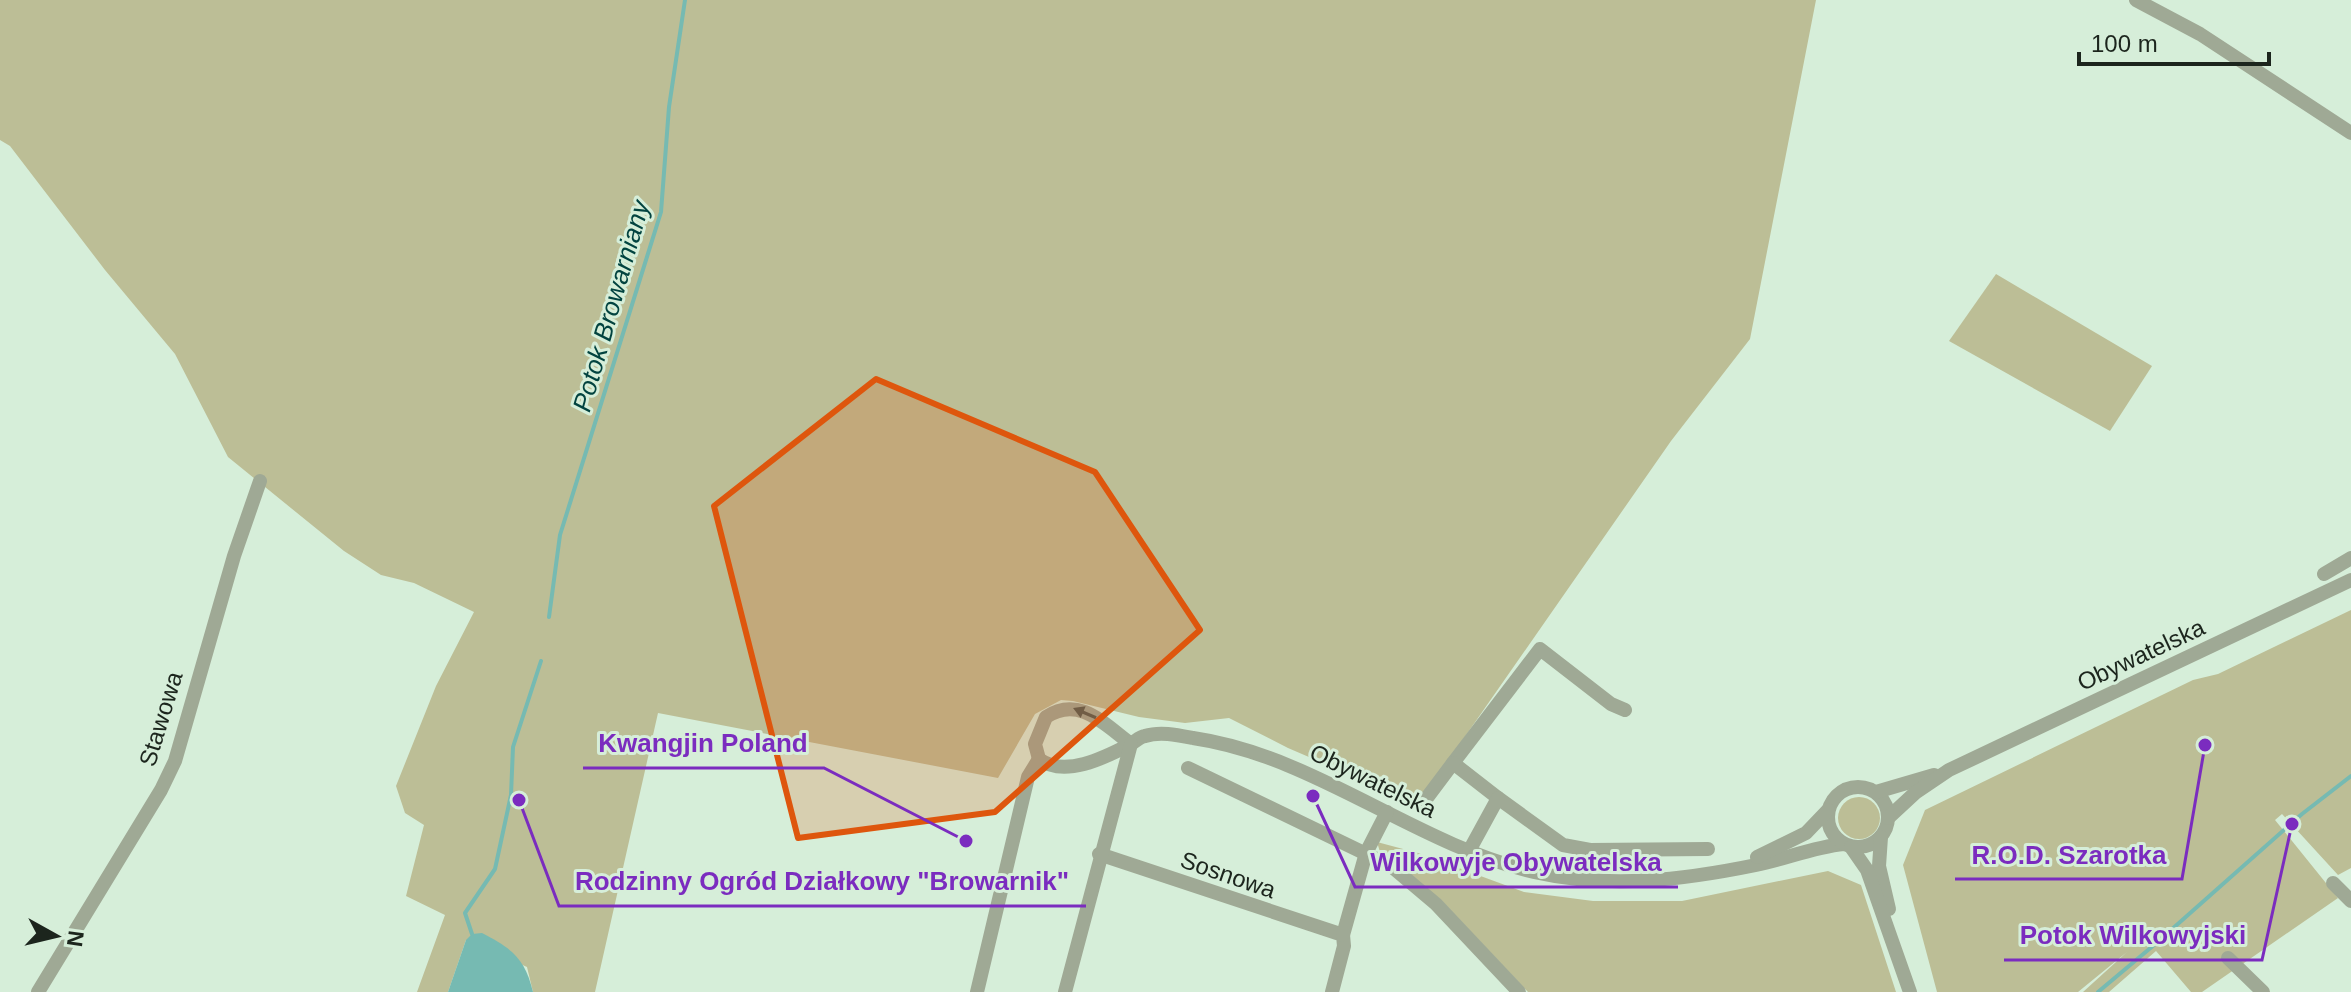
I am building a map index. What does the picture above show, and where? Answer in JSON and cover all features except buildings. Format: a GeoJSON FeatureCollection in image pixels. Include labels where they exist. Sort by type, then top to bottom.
{"type":"FeatureCollection","features":[{"type":"Feature","properties":{"kind":"street"},"geometry":{"type":"LineString","coordinates":[[2136,0],[2200,34],[2351,133]]}},
{"type":"Feature","properties":{"kind":"street","name":"Stawowa"},"geometry":{"type":"LineString","coordinates":[[38,992],[161,790],[175,761],[234,556],[260,481]]}},
{"type":"Feature","properties":{"kind":"street"},"geometry":{"type":"LineString","coordinates":[[2324,574],[2351,558]]}},
{"type":"Feature","properties":{"kind":"street","name":"Obywatelska"},"geometry":{"type":"LineString","coordinates":[[1876,792],[1949,770],[2351,580]]}},
{"type":"Feature","properties":{"kind":"street"},"geometry":{"type":"LineString","coordinates":[[1423,803],[1540,649],[1611,704],[1625,710]]}},
{"type":"Feature","properties":{"kind":"street"},"geometry":{"type":"LineString","coordinates":[[977,992],[1028,777],[1039,759],[1035,744],[1041,724],[1046,717],[1064,708],[1090,712],[1131,744],[1099,854],[1065,992]]}},
{"type":"Feature","properties":{"kind":"street","name":"Obywatelska"},"geometry":{"type":"LineString","coordinates":[[1039,759],[1052,767],[1073,767],[1141,737],[1163,734],[1243,748],[1285,763],[1469,851],[1535,872],[1602,881],[1674,880],[1848,845]]}},
{"type":"Feature","properties":{"kind":"street"},"geometry":{"type":"LineString","coordinates":[[1453,763],[1563,845],[1590,850],[1708,849]]}},
{"type":"Feature","properties":{"kind":"street"},"geometry":{"type":"LineString","coordinates":[[1188,768],[1391,866],[1436,904],[1519,992]]}},
{"type":"Feature","properties":{"kind":"street","name":"Obywatelska"},"geometry":{"type":"LineString","coordinates":[[1888,818],[1915,793],[1949,770]]}},
{"type":"Feature","properties":{"kind":"street"},"geometry":{"type":"LineString","coordinates":[[1890,926],[1879,866],[1881,837],[1888,818],[1883,799],[1867,788],[1848,788],[1839,793],[1829,809],[1830,829],[1848,845],[1867,870],[1890,926],[1910,992]]}},
{"type":"Feature","properties":{"kind":"street"},"geometry":{"type":"LineString","coordinates":[[1469,851],[1498,798]]}},
{"type":"Feature","properties":{"kind":"street","name":"Obywatelska"},"geometry":{"type":"LineString","coordinates":[[1739,867],[1806,833],[1829,809]]}},
{"type":"Feature","properties":{"kind":"street"},"geometry":{"type":"LineString","coordinates":[[1332,992],[1344,946],[1343,935],[1366,853],[1387,812]]}},
{"type":"Feature","properties":{"kind":"street"},"geometry":{"type":"LineString","coordinates":[[1848,845],[1864,847],[1881,837]]}},
{"type":"Feature","properties":{"kind":"street","name":"Sosnowa"},"geometry":{"type":"LineString","coordinates":[[1099,854],[1343,935]]}},
{"type":"Feature","properties":{"kind":"street"},"geometry":{"type":"LineString","coordinates":[[2333,883],[2351,901]]}},
{"type":"Feature","properties":{"kind":"street"},"geometry":{"type":"LineString","coordinates":[[2228,958],[2263,992]]}},
{"type":"Feature","properties":{"kind":"highlighted area"},"geometry":{"type":"Polygon","coordinates":[[[876,379],[1095,472],[1200,630],[995,812],[798,838],[714,506],[876,379]]]}},
{"type":"Feature","properties":{"kind":"green space"},"geometry":{"type":"Polygon","coordinates":[[[0,0],[1816,0],[1750,339],[1671,441],[1418,804],[1288,748],[1229,718],[1185,723],[1139,717],[1061,700],[1035,714],[998,778],[658,713],[595,992],[533,992],[527,967],[466,940],[448,992],[417,992],[445,915],[406,896],[424,825],[405,813],[396,786],[436,686],[474,612],[414,583],[381,575],[344,551],[228,457],[175,354],[105,270],[10,146],[0,140],[0,0]]]}},
{"type":"Feature","properties":{"kind":"green space"},"geometry":{"type":"Polygon","coordinates":[[[1996,274],[2152,366],[2110,431],[1949,341],[1996,274]]]}},
{"type":"Feature","properties":{"kind":"green space"},"geometry":{"type":"Polygon","coordinates":[[[2351,610],[2351,868],[2338,875],[2282,814],[2275,820],[2338,898],[2202,992],[2191,992],[2156,951],[2109,992],[2083,992],[2127,952],[2078,992],[1937,992],[1903,865],[1925,810],[2193,680],[2218,674],[2351,610]]]}},
{"type":"Feature","properties":{"kind":"green space"},"geometry":{"type":"Polygon","coordinates":[[[1859,797],[1874,803],[1880,818],[1874,833],[1859,839],[1844,833],[1838,818],[1844,803],[1859,797]]]}},
{"type":"Feature","properties":{"kind":"green space"},"geometry":{"type":"Polygon","coordinates":[[[1377,842],[1418,853],[1524,892],[1593,901],[1682,901],[1828,871],[1861,885],[1896,992],[1528,992],[1440,899],[1380,852],[1377,842]]]}},
{"type":"Feature","properties":{"kind":"water"},"geometry":{"type":"Polygon","coordinates":[[[482,933],[516,956],[526,971],[533,992],[448,992],[466,940],[472,934],[482,933]]]}},
{"type":"Feature","properties":{"kind":"waterway","name":"Potok Browarniany"},"geometry":{"type":"LineString","coordinates":[[549,617],[560,535],[661,212],[669,107],[685,0]]}},
{"type":"Feature","properties":{"kind":"waterway","name":"Potok Browarniany"},"geometry":{"type":"LineString","coordinates":[[472,934],[465,913],[495,869],[511,795],[513,747],[541,661]]}},
{"type":"Feature","properties":{"kind":"waterway"},"geometry":{"type":"LineString","coordinates":[[2162,938],[2302,814],[2351,776]]}},
{"type":"Feature","properties":{"kind":"waterway"},"geometry":{"type":"LineString","coordinates":[[2098,992],[2154,945]]}},
{"type":"Feature","properties":{"kind":"place","name":"R.O.D. Szarotka"},"geometry":{"type":"Point","coordinates":[2205,745]}},
{"type":"Feature","properties":{"kind":"place","name":"Wilkowyje Obywatelska"},"geometry":{"type":"Point","coordinates":[1313,796]}},
{"type":"Feature","properties":{"kind":"place","name":"Rodzinny Ogród Działkowy \"Browarnik\""},"geometry":{"type":"Point","coordinates":[519,800]}},
{"type":"Feature","properties":{"kind":"place","name":"Potok Wilkowyjski"},"geometry":{"type":"Point","coordinates":[2292,824]}},
{"type":"Feature","properties":{"kind":"place","name":"Kwangjin Poland"},"geometry":{"type":"Point","coordinates":[966,841]}}]}
